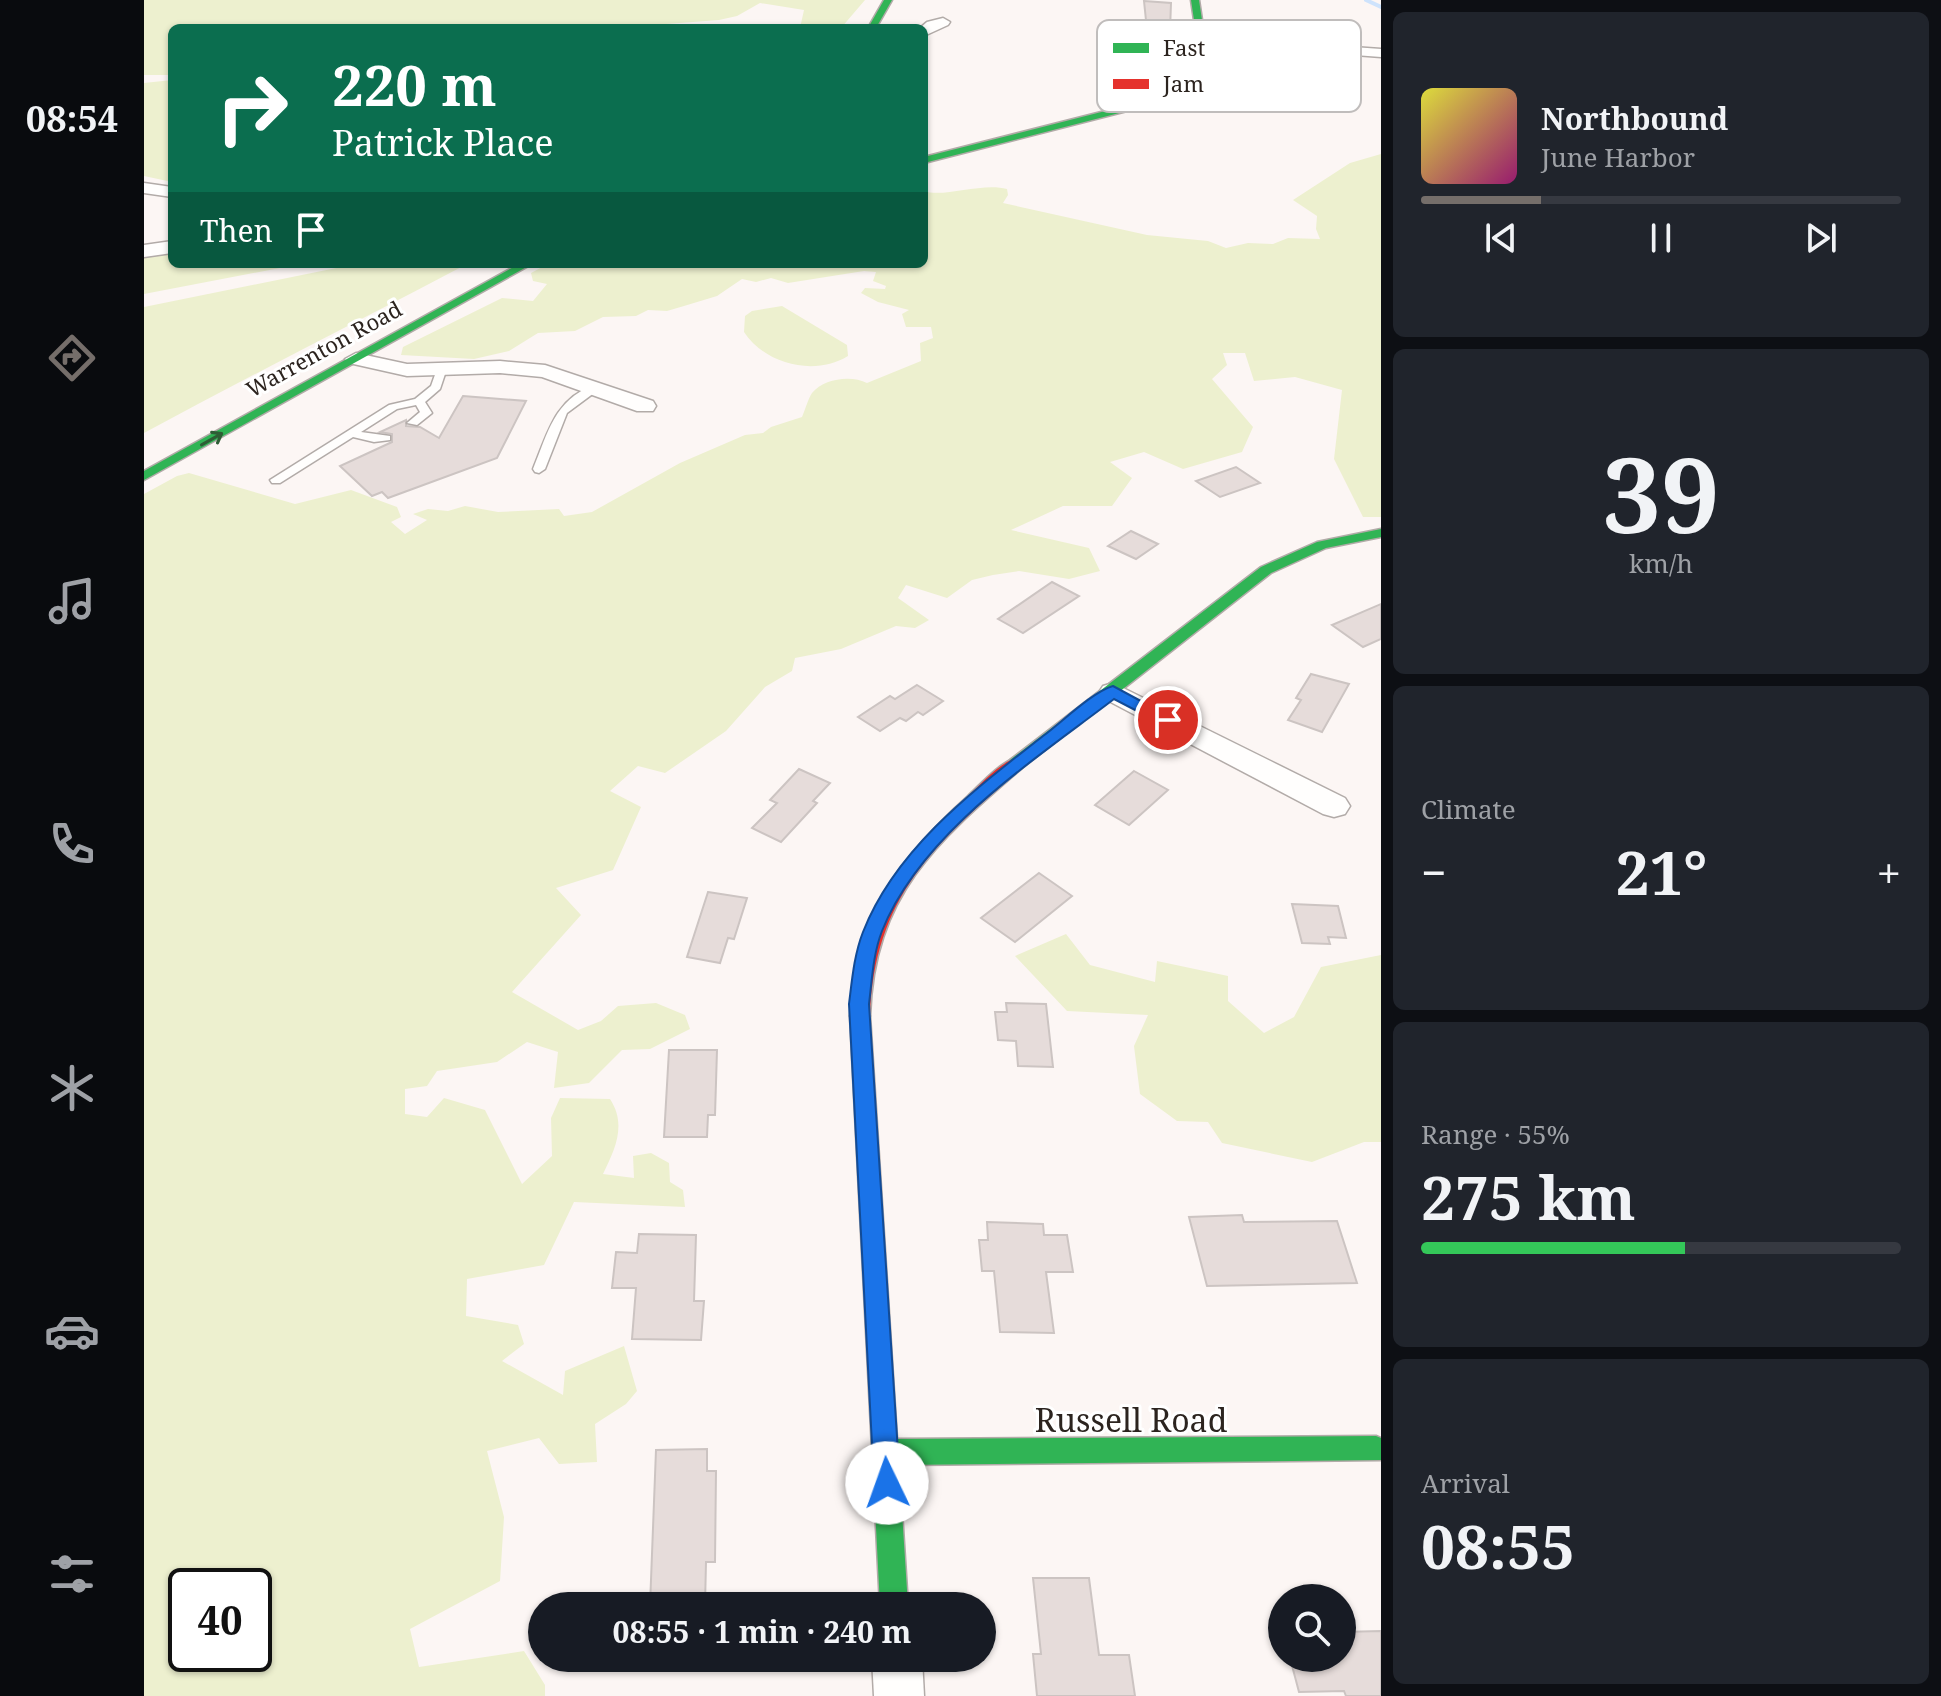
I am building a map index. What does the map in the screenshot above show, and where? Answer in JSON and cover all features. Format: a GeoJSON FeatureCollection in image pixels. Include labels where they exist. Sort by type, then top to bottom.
{"type":"FeatureCollection","features":[{"type":"Feature","properties":{"kind":"street"},"geometry":{"type":"LineString","coordinates":[[874,24],[888,0]]}},
{"type":"Feature","properties":{"kind":"street"},"geometry":{"type":"LineString","coordinates":[[891,24],[904,0]]}},
{"type":"Feature","properties":{"kind":"street"},"geometry":{"type":"LineString","coordinates":[[1195,0],[1198,20]]}},
{"type":"Feature","properties":{"kind":"street"},"geometry":{"type":"LineString","coordinates":[[928,28],[943,22]]}},
{"type":"Feature","properties":{"kind":"street"},"geometry":{"type":"LineString","coordinates":[[1361,52],[1381,53]]}},
{"type":"Feature","properties":{"kind":"street"},"geometry":{"type":"LineString","coordinates":[[928,159],[1107,112]]}},
{"type":"Feature","properties":{"kind":"street"},"geometry":{"type":"LineString","coordinates":[[144,188],[168,191]]}},
{"type":"Feature","properties":{"kind":"street"},"geometry":{"type":"LineString","coordinates":[[144,251],[168,248]]}},
{"type":"Feature","properties":{"kind":"street","name":"Warrenton Road"},"geometry":{"type":"LineString","coordinates":[[144,458],[493,268]]}},
{"type":"Feature","properties":{"kind":"street","name":"Warrenton Road"},"geometry":{"type":"LineString","coordinates":[[144,476],[520,268]]}},
{"type":"Feature","properties":{"kind":"street"},"geometry":{"type":"LineString","coordinates":[[356,359],[396,369],[525,368],[553,373],[645,406]]}},
{"type":"Feature","properties":{"kind":"street"},"geometry":{"type":"LineString","coordinates":[[893,1592],[859,1004],[872,932],[901,878],[952,821],[1001,778],[1264,572],[1292,556],[1325,544],[1381,533]]}},
{"type":"Feature","properties":{"kind":"street"},"geometry":{"type":"LineString","coordinates":[[1113,692],[1334,806]]}},
{"type":"Feature","properties":{"kind":"street","name":"Russell Road"},"geometry":{"type":"LineString","coordinates":[[885,1452],[1376,1449]]}},
{"type":"Feature","properties":{"kind":"street"},"geometry":{"type":"LineString","coordinates":[[898,1672],[899,1696]]}},
{"type":"Feature","properties":{"kind":"lane"},"geometry":{"type":"LineString","coordinates":[[276,480],[393,407],[419,401],[436,387],[441,371]]}},
{"type":"Feature","properties":{"kind":"lane"},"geometry":{"type":"LineString","coordinates":[[539,469],[562,412],[594,388]]}},
{"type":"Feature","properties":{"kind":"lane"},"geometry":{"type":"LineString","coordinates":[[413,423],[426,413],[419,401]]}},
{"type":"Feature","properties":{"kind":"lane"},"geometry":{"type":"LineString","coordinates":[[351,433],[374,439],[386,438]]}},
{"type":"Feature","properties":{"kind":"green space"},"geometry":{"type":"Polygon","coordinates":[[[144,0],[865,0],[844,24],[801,24],[804,10],[760,3],[737,16],[666,24],[168,24],[168,75],[144,75],[144,0]]]}},
{"type":"Feature","properties":{"kind":"green space"},"geometry":{"type":"Polygon","coordinates":[[[168,80],[168,181],[144,176],[144,83],[168,80]]]}},
{"type":"Feature","properties":{"kind":"green space"},"geometry":{"type":"Polygon","coordinates":[[[1381,154],[1381,517],[1363,517],[1334,459],[1342,390],[1295,377],[1254,381],[1245,353],[1223,353],[1227,365],[1212,379],[1253,427],[1242,452],[1183,469],[1144,452],[1110,462],[1132,478],[1112,506],[1063,506],[1011,530],[1089,548],[1100,571],[1069,579],[1019,571],[993,575],[972,580],[947,598],[906,585],[898,598],[929,620],[915,628],[896,626],[841,649],[795,658],[792,671],[765,687],[726,731],[665,773],[638,766],[610,791],[641,807],[613,870],[556,888],[581,915],[512,992],[578,1030],[601,1021],[618,1006],[656,1003],[685,1015],[690,1029],[650,1049],[622,1050],[589,1083],[554,1088],[558,1052],[527,1042],[497,1062],[437,1071],[427,1086],[405,1089],[405,1114],[427,1117],[444,1098],[485,1110],[522,1184],[552,1156],[551,1118],[560,1098],[610,1099],[618,1118],[618,1128],[615,1146],[603,1174],[634,1178],[633,1156],[651,1153],[669,1163],[670,1182],[683,1190],[685,1207],[574,1202],[544,1265],[467,1279],[466,1316],[518,1325],[524,1344],[502,1361],[563,1395],[565,1371],[624,1346],[637,1391],[626,1404],[595,1424],[597,1462],[559,1464],[539,1438],[487,1451],[504,1517],[500,1581],[410,1629],[419,1667],[524,1651],[528,1657],[528,1672],[537,1672],[545,1685],[545,1696],[144,1696],[144,494],[189,473],[295,504],[351,490],[397,507],[401,517],[391,522],[405,534],[427,520],[413,514],[428,509],[448,511],[465,506],[498,512],[559,509],[564,516],[592,512],[680,463],[745,435],[763,433],[771,427],[802,417],[812,393],[824,384],[846,379],[867,383],[921,361],[920,343],[933,338],[931,327],[906,327],[902,314],[909,310],[878,302],[861,293],[865,288],[885,289],[886,286],[873,281],[876,272],[864,271],[788,283],[771,278],[756,282],[742,279],[717,296],[684,306],[667,311],[648,310],[636,316],[603,317],[575,331],[538,333],[509,351],[474,359],[401,355],[403,347],[502,298],[533,301],[547,284],[533,281],[531,273],[540,268],[928,268],[928,192],[986,187],[1007,189],[1008,195],[1003,203],[1147,235],[1208,241],[1226,248],[1248,243],[1273,244],[1288,238],[1320,239],[1316,229],[1317,216],[1293,200],[1350,163],[1381,154]]]}},
{"type":"Feature","properties":{"kind":"green space"},"geometry":{"type":"Polygon","coordinates":[[[168,254],[168,268],[280,268],[144,294],[144,257],[168,254]]]}},
{"type":"Feature","properties":{"kind":"green space"},"geometry":{"type":"Polygon","coordinates":[[[336,268],[459,268],[144,433],[144,307],[336,268]]]}},
{"type":"Feature","properties":{"kind":"green space"},"geometry":{"type":"Polygon","coordinates":[[[782,306],[847,345],[848,356],[820,366],[806,366],[791,364],[764,352],[744,332],[745,316],[752,311],[782,306]]]}},
{"type":"Feature","properties":{"kind":"green space"},"geometry":{"type":"Polygon","coordinates":[[[1066,934],[1090,965],[1155,982],[1157,961],[1228,976],[1228,1001],[1264,1033],[1294,1017],[1321,967],[1381,955],[1381,1142],[1364,1142],[1312,1162],[1222,1143],[1208,1122],[1177,1121],[1140,1094],[1134,1046],[1148,1015],[1067,1011],[1015,956],[1066,934]]]}},
{"type":"Feature","properties":{"kind":"building"},"geometry":{"type":"Polygon","coordinates":[[[1144,1],[1171,3],[1170,20],[1146,20],[1144,1]]]}},
{"type":"Feature","properties":{"kind":"building"},"geometry":{"type":"Polygon","coordinates":[[[463,396],[526,401],[497,458],[388,498],[382,492],[372,496],[340,466],[392,442],[392,434],[380,432],[406,420],[406,426],[420,427],[439,438],[463,396]]]}},
{"type":"Feature","properties":{"kind":"building"},"geometry":{"type":"Polygon","coordinates":[[[1236,467],[1260,483],[1220,497],[1196,481],[1236,467]]]}},
{"type":"Feature","properties":{"kind":"building"},"geometry":{"type":"Polygon","coordinates":[[[1131,531],[1158,544],[1136,559],[1108,546],[1131,531]]]}},
{"type":"Feature","properties":{"kind":"building"},"geometry":{"type":"Polygon","coordinates":[[[1052,582],[1079,596],[1023,633],[998,619],[1052,582]]]}},
{"type":"Feature","properties":{"kind":"building"},"geometry":{"type":"Polygon","coordinates":[[[1381,604],[1381,639],[1363,647],[1332,625],[1381,604]]]}},
{"type":"Feature","properties":{"kind":"building"},"geometry":{"type":"Polygon","coordinates":[[[1311,674],[1349,684],[1322,732],[1288,720],[1301,700],[1296,698],[1311,674]]]}},
{"type":"Feature","properties":{"kind":"building"},"geometry":{"type":"Polygon","coordinates":[[[917,685],[943,701],[923,715],[918,712],[906,721],[900,718],[880,731],[858,717],[890,696],[895,699],[917,685]]]}},
{"type":"Feature","properties":{"kind":"building"},"geometry":{"type":"Polygon","coordinates":[[[799,769],[830,783],[813,801],[817,803],[781,842],[752,828],[777,803],[770,800],[799,769]]]}},
{"type":"Feature","properties":{"kind":"building"},"geometry":{"type":"Polygon","coordinates":[[[1134,771],[1168,790],[1129,825],[1095,805],[1134,771]]]}},
{"type":"Feature","properties":{"kind":"building"},"geometry":{"type":"Polygon","coordinates":[[[1039,873],[1072,896],[1015,942],[981,918],[1039,873]]]}},
{"type":"Feature","properties":{"kind":"building"},"geometry":{"type":"Polygon","coordinates":[[[708,892],[747,898],[734,939],[728,938],[720,963],[687,957],[708,892]]]}},
{"type":"Feature","properties":{"kind":"building"},"geometry":{"type":"Polygon","coordinates":[[[1292,904],[1338,906],[1346,938],[1328,937],[1330,944],[1302,943],[1292,904]]]}},
{"type":"Feature","properties":{"kind":"building"},"geometry":{"type":"Polygon","coordinates":[[[1006,1003],[1046,1004],[1053,1067],[1018,1066],[1016,1041],[998,1040],[995,1012],[1007,1012],[1006,1003]]]}},
{"type":"Feature","properties":{"kind":"building"},"geometry":{"type":"Polygon","coordinates":[[[669,1050],[717,1050],[715,1115],[708,1115],[707,1137],[664,1137],[669,1050]]]}},
{"type":"Feature","properties":{"kind":"building"},"geometry":{"type":"Polygon","coordinates":[[[1242,1215],[1244,1222],[1337,1221],[1357,1283],[1207,1286],[1189,1217],[1242,1215]]]}},
{"type":"Feature","properties":{"kind":"building"},"geometry":{"type":"Polygon","coordinates":[[[987,1222],[1043,1224],[1044,1235],[1067,1235],[1073,1272],[1046,1272],[1054,1333],[1000,1332],[994,1271],[982,1271],[979,1240],[988,1240],[987,1222]]]}},
{"type":"Feature","properties":{"kind":"building"},"geometry":{"type":"Polygon","coordinates":[[[639,1234],[696,1235],[694,1301],[704,1301],[701,1340],[632,1339],[636,1288],[612,1288],[616,1252],[637,1253],[639,1234]]]}},
{"type":"Feature","properties":{"kind":"building"},"geometry":{"type":"Polygon","coordinates":[[[707,1449],[707,1471],[716,1471],[715,1562],[706,1562],[705,1592],[651,1592],[656,1450],[707,1449]]]}},
{"type":"Feature","properties":{"kind":"building"},"geometry":{"type":"Polygon","coordinates":[[[1033,1578],[1089,1578],[1099,1655],[1129,1655],[1135,1696],[1037,1696],[1033,1654],[1041,1654],[1033,1578]]]}},
{"type":"Feature","properties":{"kind":"building"},"geometry":{"type":"Polygon","coordinates":[[[1381,1631],[1381,1696],[1346,1696],[1344,1691],[1299,1692],[1294,1672],[1356,1672],[1356,1632],[1381,1631]]]}},
{"type":"Feature","properties":{"kind":"waterway"},"geometry":{"type":"LineString","coordinates":[[1366,0],[1381,7]]}},
{"type":"Feature","properties":{"kind":"traffic: fast"},"geometry":{"type":"LineString","coordinates":[[874,24],[888,0]]}},
{"type":"Feature","properties":{"kind":"traffic: fast"},"geometry":{"type":"LineString","coordinates":[[1195,0],[1198,20]]}},
{"type":"Feature","properties":{"kind":"traffic: fast"},"geometry":{"type":"LineString","coordinates":[[928,159],[1112,112]]}},
{"type":"Feature","properties":{"kind":"traffic: fast"},"geometry":{"type":"LineString","coordinates":[[144,476],[520,268]]}},
{"type":"Feature","properties":{"kind":"traffic: fast"},"geometry":{"type":"LineString","coordinates":[[1016,764],[1266,570],[1322,545],[1381,533]]}},
{"type":"Feature","properties":{"kind":"traffic: fast"},"geometry":{"type":"LineString","coordinates":[[860,1016],[893,1592]]}},
{"type":"Feature","properties":{"kind":"traffic: fast"},"geometry":{"type":"LineString","coordinates":[[885,1452],[1376,1449]]}},
{"type":"Feature","properties":{"kind":"traffic: jam"},"geometry":{"type":"LineString","coordinates":[[860,1016],[862,976],[871,939],[886,905],[906,873],[931,843],[1016,764]]}},
{"type":"Feature","properties":{"kind":"route"},"geometry":{"type":"LineString","coordinates":[[887,1483],[859,1004],[872,932],[910,866],[952,821],[1001,778],[1113,692],[1168,720]]}}]}
